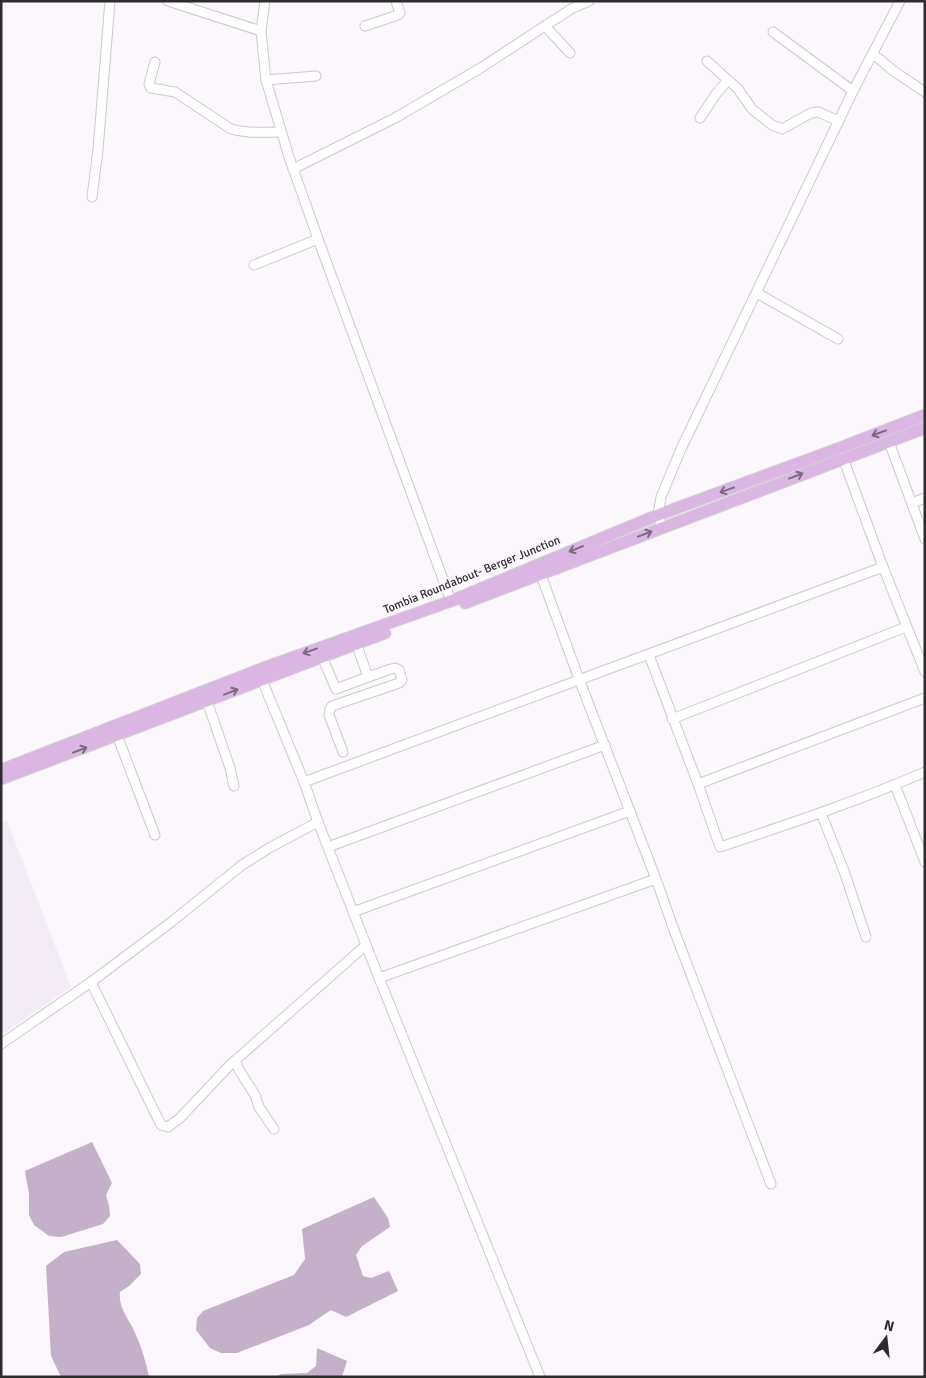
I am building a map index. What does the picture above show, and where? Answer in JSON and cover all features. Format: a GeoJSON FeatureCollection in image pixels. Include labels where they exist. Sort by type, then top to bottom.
{"type":"FeatureCollection","features":[{"type":"Feature","properties":{"kind":"main road","name":"Tombia Roundabout- Berger Junction"},"geometry":{"type":"LineString","coordinates":[[2,772],[451,601],[658,515],[925,415]]}},
{"type":"Feature","properties":{"kind":"main road","name":"Tombia Roundabout- Berger Junction"},"geometry":{"type":"LineString","coordinates":[[2,772],[117,735],[207,701],[260,675],[322,657],[925,428]]}},
{"type":"Feature","properties":{"kind":"street"},"geometry":{"type":"LineString","coordinates":[[92,197],[98,150],[110,1]]}},
{"type":"Feature","properties":{"kind":"street"},"geometry":{"type":"LineString","coordinates":[[168,1],[261,31]]}},
{"type":"Feature","properties":{"kind":"street"},"geometry":{"type":"LineString","coordinates":[[265,1],[261,31],[266,80],[281,132],[318,239],[451,601]]}},
{"type":"Feature","properties":{"kind":"street"},"geometry":{"type":"LineString","coordinates":[[366,26],[398,15],[400,10],[396,1]]}},
{"type":"Feature","properties":{"kind":"street"},"geometry":{"type":"LineString","coordinates":[[293,169],[395,118],[479,69],[571,9],[589,1]]}},
{"type":"Feature","properties":{"kind":"street"},"geometry":{"type":"LineString","coordinates":[[662,527],[658,515],[661,496],[681,449],[853,91],[900,1]]}},
{"type":"Feature","properties":{"kind":"street"},"geometry":{"type":"LineString","coordinates":[[545,26],[570,53]]}},
{"type":"Feature","properties":{"kind":"street"},"geometry":{"type":"LineString","coordinates":[[773,32],[853,91]]}},
{"type":"Feature","properties":{"kind":"street"},"geometry":{"type":"LineString","coordinates":[[873,54],[894,72],[925,92]]}},
{"type":"Feature","properties":{"kind":"street"},"geometry":{"type":"LineString","coordinates":[[707,61],[738,89],[752,109],[775,127],[782,129],[812,113],[818,112],[840,121]]}},
{"type":"Feature","properties":{"kind":"street"},"geometry":{"type":"LineString","coordinates":[[155,62],[149,84],[151,88],[175,92],[231,129],[250,133],[281,132]]}},
{"type":"Feature","properties":{"kind":"street"},"geometry":{"type":"LineString","coordinates":[[266,80],[316,76]]}},
{"type":"Feature","properties":{"kind":"street"},"geometry":{"type":"LineString","coordinates":[[700,118],[728,80]]}},
{"type":"Feature","properties":{"kind":"street"},"geometry":{"type":"LineString","coordinates":[[254,265],[318,239]]}},
{"type":"Feature","properties":{"kind":"street"},"geometry":{"type":"LineString","coordinates":[[756,293],[838,339]]}},
{"type":"Feature","properties":{"kind":"street"},"geometry":{"type":"LineString","coordinates":[[889,442],[925,539]]}},
{"type":"Feature","properties":{"kind":"street"},"geometry":{"type":"LineString","coordinates":[[843,458],[883,567],[925,672]]}},
{"type":"Feature","properties":{"kind":"street"},"geometry":{"type":"LineString","coordinates":[[912,503],[925,498]]}},
{"type":"Feature","properties":{"kind":"street"},"geometry":{"type":"LineString","coordinates":[[304,782],[883,567]]}},
{"type":"Feature","properties":{"kind":"street"},"geometry":{"type":"LineString","coordinates":[[541,574],[771,1184]]}},
{"type":"Feature","properties":{"kind":"street"},"geometry":{"type":"LineString","coordinates":[[672,719],[906,627]]}},
{"type":"Feature","properties":{"kind":"street"},"geometry":{"type":"LineString","coordinates":[[356,643],[368,677]]}},
{"type":"Feature","properties":{"kind":"street"},"geometry":{"type":"LineString","coordinates":[[649,655],[720,847],[821,813],[925,772]]}},
{"type":"Feature","properties":{"kind":"street"},"geometry":{"type":"LineString","coordinates":[[322,657],[336,689],[330,715],[343,752]]}},
{"type":"Feature","properties":{"kind":"street"},"geometry":{"type":"LineString","coordinates":[[332,706],[399,683],[402,680],[399,670],[395,668],[336,689]]}},
{"type":"Feature","properties":{"kind":"street"},"geometry":{"type":"LineString","coordinates":[[260,675],[304,782],[379,978],[540,1377]]}},
{"type":"Feature","properties":{"kind":"street"},"geometry":{"type":"LineString","coordinates":[[698,784],[925,698]]}},
{"type":"Feature","properties":{"kind":"street"},"geometry":{"type":"LineString","coordinates":[[207,701],[230,768],[234,786]]}},
{"type":"Feature","properties":{"kind":"street"},"geometry":{"type":"LineString","coordinates":[[117,735],[155,835]]}},
{"type":"Feature","properties":{"kind":"street"},"geometry":{"type":"LineString","coordinates":[[328,847],[605,745]]}},
{"type":"Feature","properties":{"kind":"street"},"geometry":{"type":"LineString","coordinates":[[895,784],[925,862]]}},
{"type":"Feature","properties":{"kind":"street"},"geometry":{"type":"LineString","coordinates":[[353,912],[630,812]]}},
{"type":"Feature","properties":{"kind":"street"},"geometry":{"type":"LineString","coordinates":[[821,813],[866,937]]}},
{"type":"Feature","properties":{"kind":"street"},"geometry":{"type":"LineString","coordinates":[[1,1044],[91,982],[242,865],[269,848],[318,822]]}},
{"type":"Feature","properties":{"kind":"street"},"geometry":{"type":"LineString","coordinates":[[379,978],[656,879]]}},
{"type":"Feature","properties":{"kind":"street"},"geometry":{"type":"LineString","coordinates":[[91,982],[161,1125],[168,1127],[180,1118],[235,1060],[366,945]]}},
{"type":"Feature","properties":{"kind":"street"},"geometry":{"type":"LineString","coordinates":[[235,1060],[259,1107],[274,1129]]}},
{"type":"Feature","properties":{"kind":"shaded area"},"geometry":{"type":"Polygon","coordinates":[[[7,821],[71,987],[1,1035],[1,823],[7,821]]]}},
{"type":"Feature","properties":{"kind":"shaded area"},"geometry":{"type":"Polygon","coordinates":[[[92,1142],[112,1183],[106,1195],[110,1216],[103,1224],[61,1237],[49,1236],[34,1225],[29,1215],[29,1194],[25,1171],[92,1142]]]}},
{"type":"Feature","properties":{"kind":"shaded area"},"geometry":{"type":"Polygon","coordinates":[[[374,1197],[388,1218],[390,1227],[362,1246],[356,1255],[363,1276],[371,1278],[389,1271],[398,1291],[346,1317],[331,1310],[309,1325],[237,1353],[221,1353],[210,1348],[196,1330],[197,1318],[203,1311],[294,1275],[305,1259],[302,1229],[374,1197]]]}},
{"type":"Feature","properties":{"kind":"shaded area"},"geometry":{"type":"Polygon","coordinates":[[[117,1240],[140,1264],[141,1274],[120,1292],[120,1298],[123,1309],[140,1345],[149,1377],[61,1377],[51,1356],[46,1266],[64,1252],[117,1240]]]}},
{"type":"Feature","properties":{"kind":"shaded area"},"geometry":{"type":"Polygon","coordinates":[[[317,1348],[347,1361],[342,1377],[275,1377],[281,1374],[307,1373],[316,1366],[317,1348]]]}}]}
